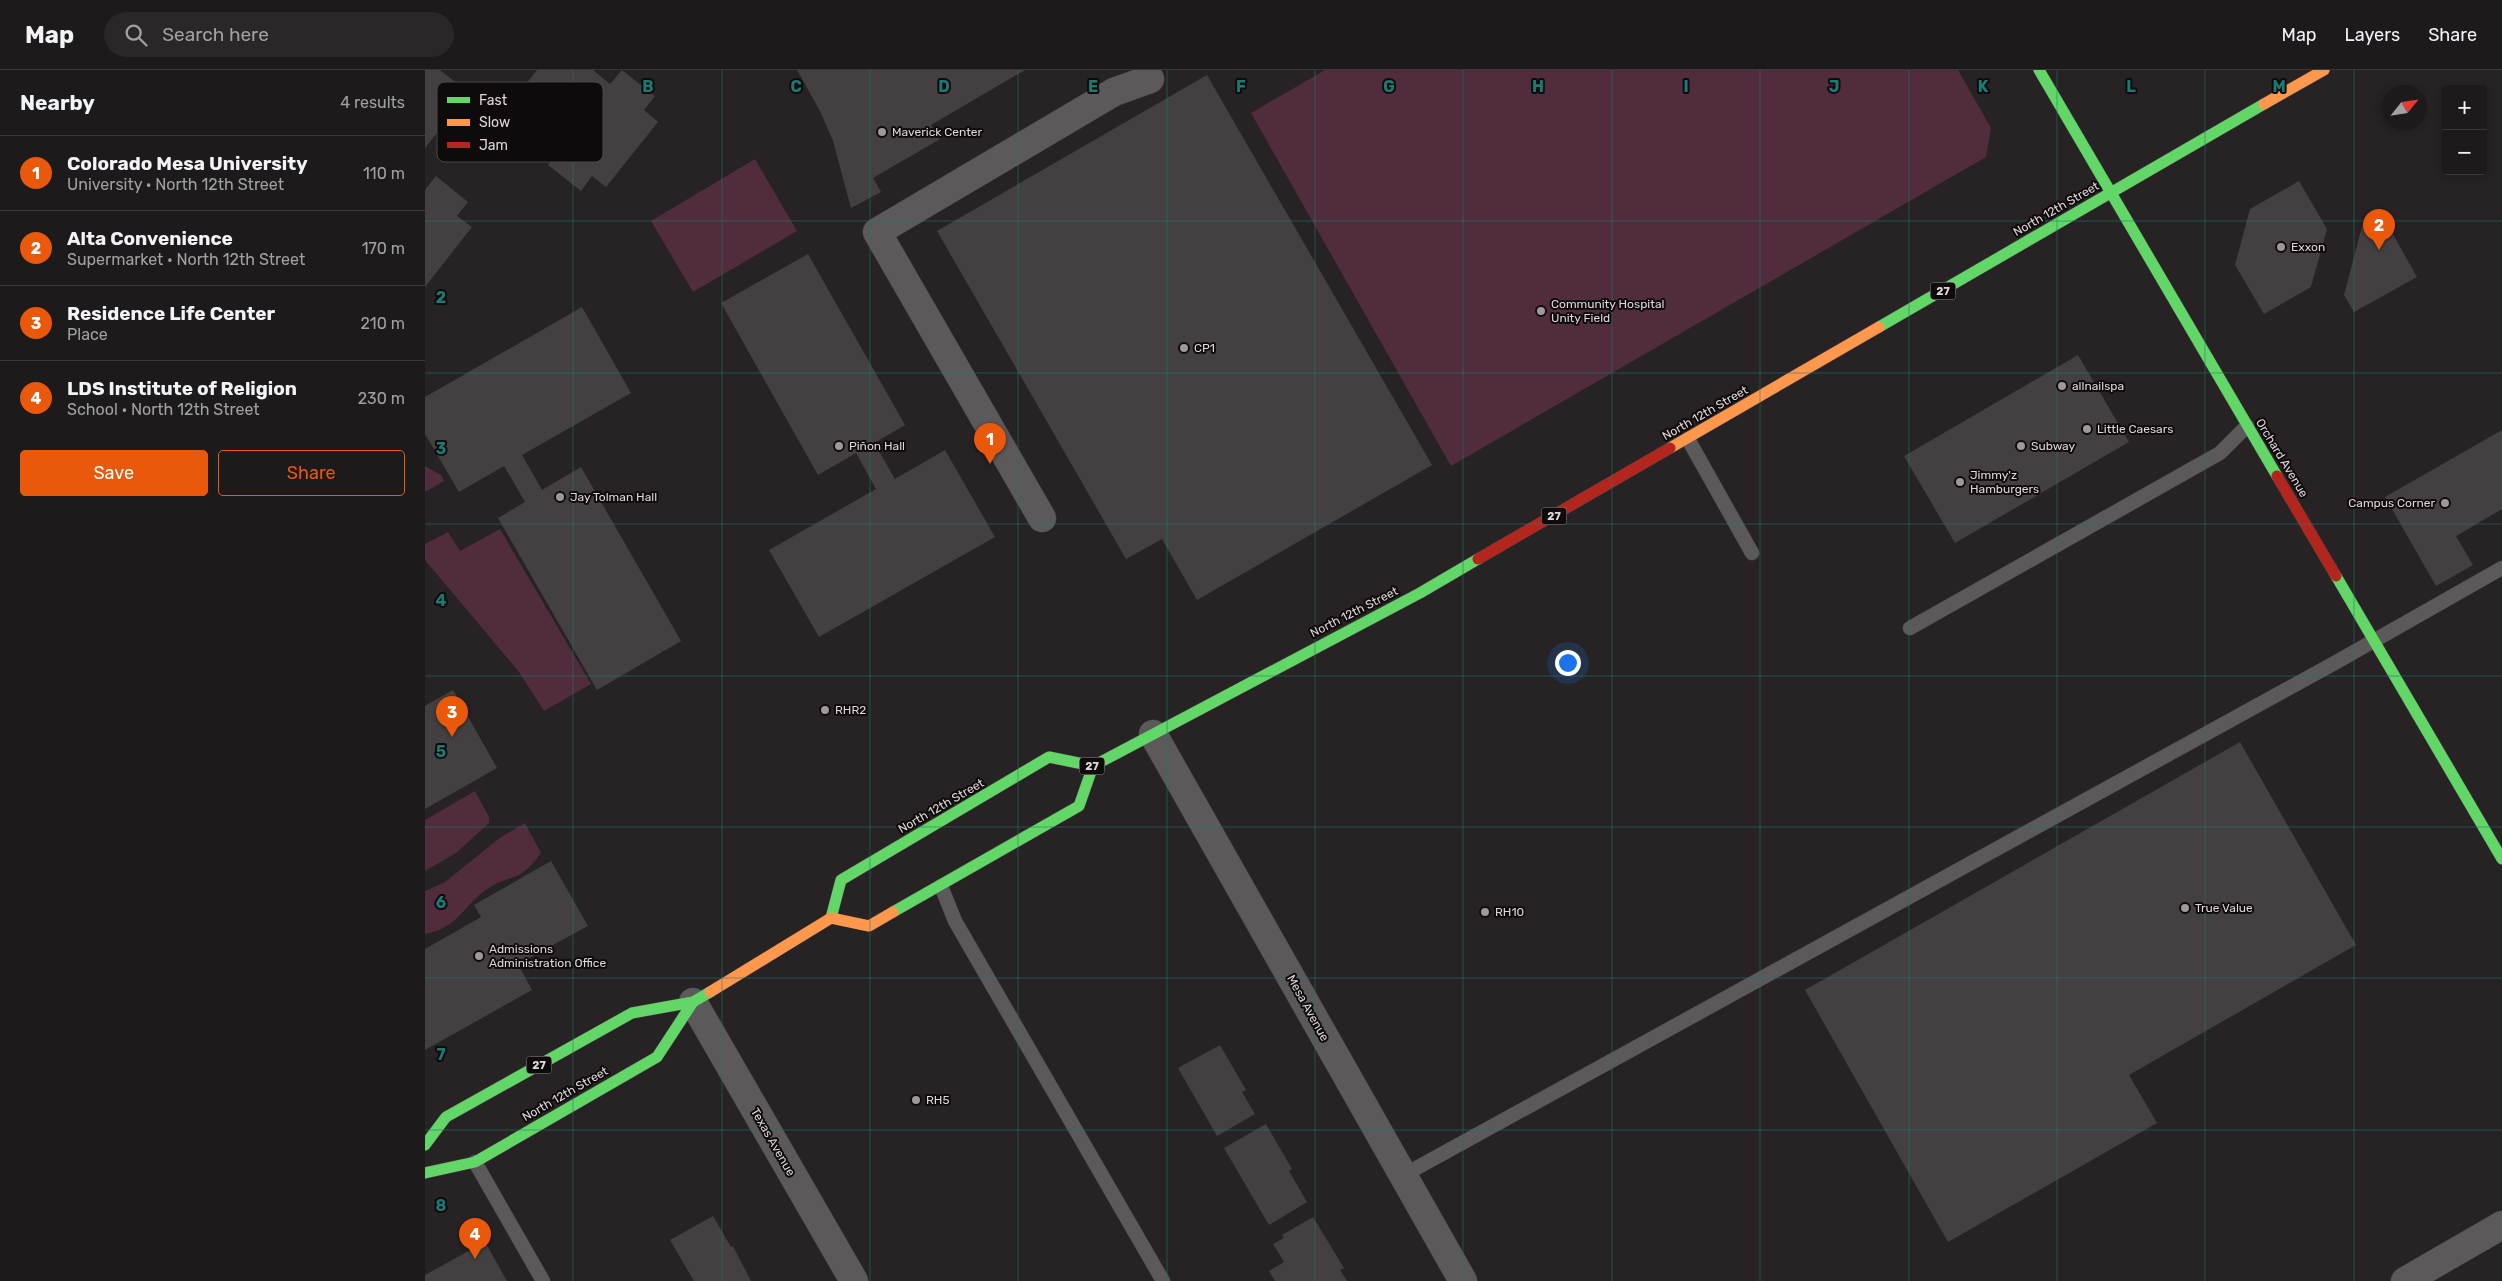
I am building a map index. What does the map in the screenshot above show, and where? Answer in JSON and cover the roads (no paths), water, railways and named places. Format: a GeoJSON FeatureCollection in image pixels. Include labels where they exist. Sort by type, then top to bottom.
{"type":"FeatureCollection","features":[{"type":"Feature","properties":{"kind":"main road","name":"Orchard Avenue"},"geometry":{"type":"LineString","coordinates":[[2039,70],[2502,859]]}},
{"type":"Feature","properties":{"kind":"main road","name":"North 12th Street"},"geometry":{"type":"LineString","coordinates":[[425,1145],[446,1117],[632,1013],[693,1002],[831,918],[841,880],[1049,757],[1093,766],[1420,593],[2324,70]]}},
{"type":"Feature","properties":{"kind":"main road","name":"27"},"geometry":{"type":"LineString","coordinates":[[831,918],[869,926],[1079,806],[1093,766]]}},
{"type":"Feature","properties":{"kind":"main road","name":"North 12th Street"},"geometry":{"type":"LineString","coordinates":[[425,1173],[475,1162],[657,1057],[693,1002]]}},
{"type":"Feature","properties":{"kind":"street"},"geometry":{"type":"LineString","coordinates":[[1042,518],[877,232],[1114,92],[1151,79]]}},
{"type":"Feature","properties":{"kind":"street","name":"Mesa Avenue"},"geometry":{"type":"LineString","coordinates":[[1153,734],[1463,1281]]}},
{"type":"Feature","properties":{"kind":"street","name":"Texas Avenue"},"geometry":{"type":"LineString","coordinates":[[693,1002],[854,1281]]}},
{"type":"Feature","properties":{"kind":"street"},"geometry":{"type":"LineString","coordinates":[[2416,1278],[2502,1225]]}},
{"type":"Feature","properties":{"kind":"lane"},"geometry":{"type":"LineString","coordinates":[[1910,628],[2220,453],[2247,426]]}},
{"type":"Feature","properties":{"kind":"lane"},"geometry":{"type":"LineString","coordinates":[[1688,439],[1752,553]]}},
{"type":"Feature","properties":{"kind":"lane"},"geometry":{"type":"LineString","coordinates":[[1402,1176],[2375,640],[2502,568]]}},
{"type":"Feature","properties":{"kind":"lane"},"geometry":{"type":"LineString","coordinates":[[941,886],[955,921],[1163,1281]]}},
{"type":"Feature","properties":{"kind":"lane"},"geometry":{"type":"LineString","coordinates":[[475,1162],[543,1281]]}},
{"type":"Feature","properties":{"kind":"place","name":"Maverick Center"},"geometry":{"type":"Point","coordinates":[882,132]}},
{"type":"Feature","properties":{"kind":"place","name":"Exxon"},"geometry":{"type":"Point","coordinates":[2281,247]}},
{"type":"Feature","properties":{"kind":"place","name":"Alta Convenience"},"geometry":{"type":"Point","coordinates":[2379,250]}},
{"type":"Feature","properties":{"kind":"place","name":"Community Hospital Unity Field"},"geometry":{"type":"Point","coordinates":[1541,311]}},
{"type":"Feature","properties":{"kind":"place","name":"CP1"},"geometry":{"type":"Point","coordinates":[1184,348]}},
{"type":"Feature","properties":{"kind":"place","name":"allnailspa"},"geometry":{"type":"Point","coordinates":[2062,386]}},
{"type":"Feature","properties":{"kind":"place","name":"Little Caesars"},"geometry":{"type":"Point","coordinates":[2087,429]}},
{"type":"Feature","properties":{"kind":"place","name":"Piñon Hall"},"geometry":{"type":"Point","coordinates":[839,446]}},
{"type":"Feature","properties":{"kind":"place","name":"Subway"},"geometry":{"type":"Point","coordinates":[2021,446]}},
{"type":"Feature","properties":{"kind":"place","name":"Colorado Mesa University"},"geometry":{"type":"Point","coordinates":[990,464]}},
{"type":"Feature","properties":{"kind":"place","name":"Jimmy'z Hamburgers"},"geometry":{"type":"Point","coordinates":[1960,482]}},
{"type":"Feature","properties":{"kind":"place","name":"Jay Tolman Hall"},"geometry":{"type":"Point","coordinates":[560,497]}},
{"type":"Feature","properties":{"kind":"place","name":"Campus Corner"},"geometry":{"type":"Point","coordinates":[2445,503]}},
{"type":"Feature","properties":{"kind":"place","name":"RHR2"},"geometry":{"type":"Point","coordinates":[825,710]}},
{"type":"Feature","properties":{"kind":"place","name":"Residence Life Center"},"geometry":{"type":"Point","coordinates":[452,737]}},
{"type":"Feature","properties":{"kind":"place","name":"True Value"},"geometry":{"type":"Point","coordinates":[2185,908]}},
{"type":"Feature","properties":{"kind":"place","name":"RH10"},"geometry":{"type":"Point","coordinates":[1485,912]}},
{"type":"Feature","properties":{"kind":"place","name":"Admissions Administration Office"},"geometry":{"type":"Point","coordinates":[479,956]}},
{"type":"Feature","properties":{"kind":"place","name":"RH5"},"geometry":{"type":"Point","coordinates":[916,1100]}},
{"type":"Feature","properties":{"kind":"place","name":"LDS Institute of Religion"},"geometry":{"type":"Point","coordinates":[475,1259]}}]}
